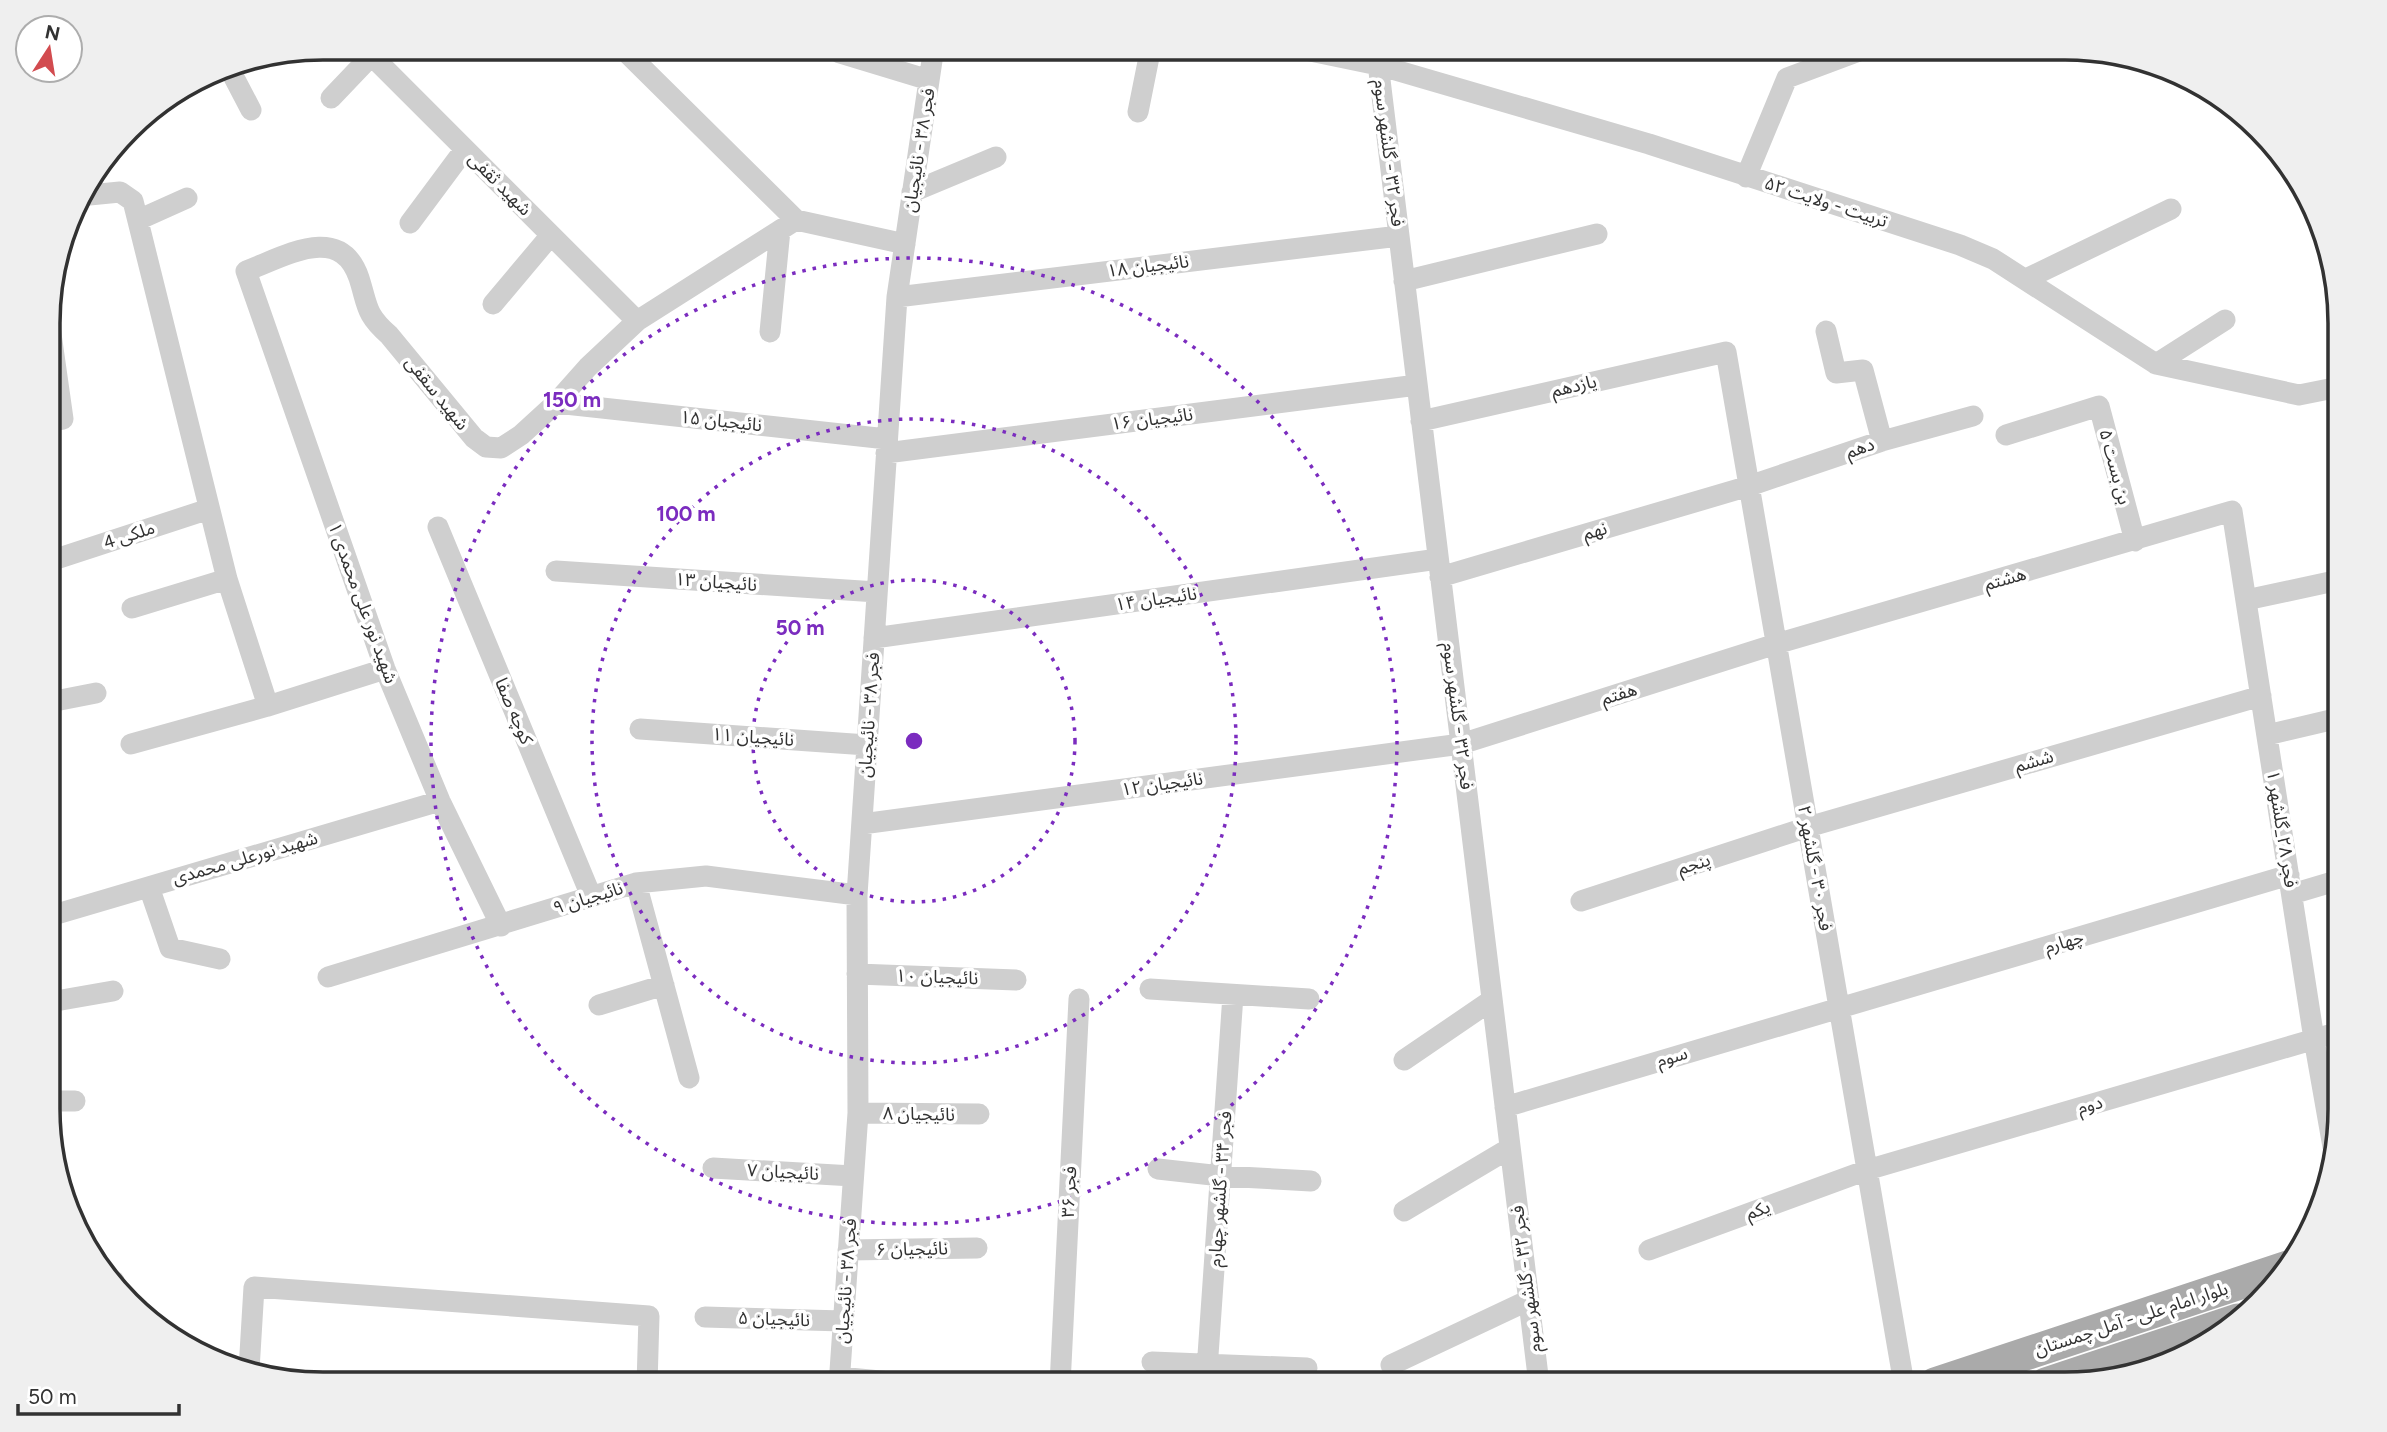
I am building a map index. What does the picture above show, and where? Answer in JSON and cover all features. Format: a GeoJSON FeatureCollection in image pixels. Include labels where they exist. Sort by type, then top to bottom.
{"type":"FeatureCollection","features":[{"type":"Feature","properties":{"kind":"main road","name":"بلوار امام علی - آمل چمستان"},"geometry":{"type":"LineString","coordinates":[[1969,1373],[2271,1273]]}},
{"type":"Feature","properties":{"kind":"main road"},"geometry":{"type":"LineString","coordinates":[[2098,1370],[2158,1354],[2188,1341]]}},
{"type":"Feature","properties":{"kind":"street"},"geometry":{"type":"LineString","coordinates":[[331,98],[361,60]]}},
{"type":"Feature","properties":{"kind":"street","name":"شهید ثقفی"},"geometry":{"type":"LineString","coordinates":[[375,60],[637,321]]}},
{"type":"Feature","properties":{"kind":"street"},"geometry":{"type":"LineString","coordinates":[[633,60],[788,225],[905,244]]}},
{"type":"Feature","properties":{"kind":"street"},"geometry":{"type":"LineString","coordinates":[[863,60],[929,80]]}},
{"type":"Feature","properties":{"kind":"street","name":"فجر ۳۸ - نائیجیان"},"geometry":{"type":"LineString","coordinates":[[840,1373],[858,1113],[857,895],[897,297],[932,60]]}},
{"type":"Feature","properties":{"kind":"street"},"geometry":{"type":"LineString","coordinates":[[1138,112],[1148,60]]}},
{"type":"Feature","properties":{"kind":"street","name":"فجر ۳۲ - گلشهر سوم"},"geometry":{"type":"LineString","coordinates":[[1377,60],[1538,1373]]}},
{"type":"Feature","properties":{"kind":"street","name":"تربیت - ولایت ۵۲"},"geometry":{"type":"LineString","coordinates":[[1389,60],[1960,245],[1993,259],[2156,364],[2299,395],[2328,389]]}},
{"type":"Feature","properties":{"kind":"street"},"geometry":{"type":"LineString","coordinates":[[1746,177],[1787,78],[1835,60]]}},
{"type":"Feature","properties":{"kind":"street"},"geometry":{"type":"LineString","coordinates":[[233,75],[251,110]]}},
{"type":"Feature","properties":{"kind":"street"},"geometry":{"type":"LineString","coordinates":[[410,223],[465,149]]}},
{"type":"Feature","properties":{"kind":"street"},"geometry":{"type":"LineString","coordinates":[[912,192],[996,157]]}},
{"type":"Feature","properties":{"kind":"street"},"geometry":{"type":"LineString","coordinates":[[93,195],[120,192],[133,201],[227,579],[268,706]]}},
{"type":"Feature","properties":{"kind":"street"},"geometry":{"type":"LineString","coordinates":[[138,220],[187,198]]}},
{"type":"Feature","properties":{"kind":"street"},"geometry":{"type":"LineString","coordinates":[[2025,279],[2171,209]]}},
{"type":"Feature","properties":{"kind":"street"},"geometry":{"type":"LineString","coordinates":[[770,332],[788,225]]}},
{"type":"Feature","properties":{"kind":"street","name":"شهید سقفی"},"geometry":{"type":"LineString","coordinates":[[246,271],[316,245],[333,247],[349,260],[358,276],[367,309],[376,323],[389,335],[474,438],[486,447],[501,448],[522,435],[556,403],[587,367],[637,321],[788,225]]}},
{"type":"Feature","properties":{"kind":"street"},"geometry":{"type":"LineString","coordinates":[[1404,281],[1597,234]]}},
{"type":"Feature","properties":{"kind":"street"},"geometry":{"type":"LineString","coordinates":[[493,304],[551,235]]}},
{"type":"Feature","properties":{"kind":"street","name":"نائیجیان ۱۸"},"geometry":{"type":"LineString","coordinates":[[897,297],[1399,236]]}},
{"type":"Feature","properties":{"kind":"street","name":"شهید نور علی محمدی ۱"},"geometry":{"type":"LineString","coordinates":[[246,271],[385,669],[440,801],[501,926]]}},
{"type":"Feature","properties":{"kind":"street"},"geometry":{"type":"LineString","coordinates":[[2156,364],[2225,320]]}},
{"type":"Feature","properties":{"kind":"street"},"geometry":{"type":"LineString","coordinates":[[1826,331],[1836,373],[1863,370],[1882,441]]}},
{"type":"Feature","properties":{"kind":"street","name":"یازدهم"},"geometry":{"type":"LineString","coordinates":[[1421,421],[1726,352]]}},
{"type":"Feature","properties":{"kind":"street","name":"فجر ۳۰ - گلشهر ۲"},"geometry":{"type":"LineString","coordinates":[[1726,352],[1902,1373]]}},
{"type":"Feature","properties":{"kind":"street","name":"نائیجیان ۱۶"},"geometry":{"type":"LineString","coordinates":[[887,446],[1417,385]]}},
{"type":"Feature","properties":{"kind":"street","name":"نائیجیان ۱۵"},"geometry":{"type":"LineString","coordinates":[[556,403],[887,446]]}},
{"type":"Feature","properties":{"kind":"street","name":"بن بست ۵"},"geometry":{"type":"LineString","coordinates":[[2006,435],[2099,406],[2135,541]]}},
{"type":"Feature","properties":{"kind":"street","name":"دهم"},"geometry":{"type":"LineString","coordinates":[[1749,486],[1882,441],[1973,416]]}},
{"type":"Feature","properties":{"kind":"street","name":"نهم"},"geometry":{"type":"LineString","coordinates":[[1439,568],[1749,486]]}},
{"type":"Feature","properties":{"kind":"street","name":"ملکی 4"},"geometry":{"type":"LineString","coordinates":[[60,558],[209,509]]}},
{"type":"Feature","properties":{"kind":"street","name":"هشتم"},"geometry":{"type":"LineString","coordinates":[[1776,645],[2232,511]]}},
{"type":"Feature","properties":{"kind":"street","name":"فجر ۲۸_گلشهر ۱"},"geometry":{"type":"LineString","coordinates":[[2232,511],[2328,1116]]}},
{"type":"Feature","properties":{"kind":"street","name":"کوچه صفا"},"geometry":{"type":"LineString","coordinates":[[438,527],[591,896]]}},
{"type":"Feature","properties":{"kind":"street","name":"نائیجیان ۱۴"},"geometry":{"type":"LineString","coordinates":[[874,638],[1439,568]]}},
{"type":"Feature","properties":{"kind":"street","name":"نائیجیان ۱۳"},"geometry":{"type":"LineString","coordinates":[[556,571],[877,592]]}},
{"type":"Feature","properties":{"kind":"street"},"geometry":{"type":"LineString","coordinates":[[132,608],[227,579]]}},
{"type":"Feature","properties":{"kind":"street"},"geometry":{"type":"LineString","coordinates":[[2246,600],[2328,582]]}},
{"type":"Feature","properties":{"kind":"street","name":"هفتم"},"geometry":{"type":"LineString","coordinates":[[1461,744],[1776,645]]}},
{"type":"Feature","properties":{"kind":"street"},"geometry":{"type":"LineString","coordinates":[[131,744],[268,706],[385,669]]}},
{"type":"Feature","properties":{"kind":"street"},"geometry":{"type":"LineString","coordinates":[[60,700],[96,693]]}},
{"type":"Feature","properties":{"kind":"street","name":"ششم"},"geometry":{"type":"LineString","coordinates":[[1808,827],[2261,696]]}},
{"type":"Feature","properties":{"kind":"street"},"geometry":{"type":"LineString","coordinates":[[2267,735],[2328,721]]}},
{"type":"Feature","properties":{"kind":"street","name":"نائیجیان ۱۱"},"geometry":{"type":"LineString","coordinates":[[640,729],[867,745]]}},
{"type":"Feature","properties":{"kind":"street","name":"نائیجیان ۱۲"},"geometry":{"type":"LineString","coordinates":[[862,824],[1461,744]]}},
{"type":"Feature","properties":{"kind":"street","name":"شهید نورعلی محمدی"},"geometry":{"type":"LineString","coordinates":[[60,913],[440,801]]}},
{"type":"Feature","properties":{"kind":"street","name":"پنجم"},"geometry":{"type":"LineString","coordinates":[[1581,901],[1808,827]]}},
{"type":"Feature","properties":{"kind":"street","name":"نائیجیان ۹"},"geometry":{"type":"LineString","coordinates":[[328,977],[636,883],[706,876],[857,895]]}},
{"type":"Feature","properties":{"kind":"street","name":"چهارم"},"geometry":{"type":"LineString","coordinates":[[1839,1008],[2290,885],[2328,881]]}},
{"type":"Feature","properties":{"kind":"street"},"geometry":{"type":"LineString","coordinates":[[636,883],[689,1078]]}},
{"type":"Feature","properties":{"kind":"street"},"geometry":{"type":"LineString","coordinates":[[149,887],[170,948],[220,959]]}},
{"type":"Feature","properties":{"kind":"street","name":"نائیجیان ۱۰"},"geometry":{"type":"LineString","coordinates":[[857,974],[1016,979]]}},
{"type":"Feature","properties":{"kind":"street"},"geometry":{"type":"LineString","coordinates":[[599,1005],[664,985]]}},
{"type":"Feature","properties":{"kind":"street"},"geometry":{"type":"LineString","coordinates":[[1150,989],[1309,999]]}},
{"type":"Feature","properties":{"kind":"street"},"geometry":{"type":"LineString","coordinates":[[60,1000],[113,991]]}},
{"type":"Feature","properties":{"kind":"street","name":"فجر ۳۴ - گلشهر چهارم"},"geometry":{"type":"LineString","coordinates":[[1207,1373],[1233,995]]}},
{"type":"Feature","properties":{"kind":"street","name":"فجر ۳۶"},"geometry":{"type":"LineString","coordinates":[[1061,1373],[1079,999]]}},
{"type":"Feature","properties":{"kind":"street"},"geometry":{"type":"LineString","coordinates":[[1404,1060],[1492,1000]]}},
{"type":"Feature","properties":{"kind":"street","name":"سوم"},"geometry":{"type":"LineString","coordinates":[[1505,1107],[1839,1008]]}},
{"type":"Feature","properties":{"kind":"street","name":"دوم"},"geometry":{"type":"LineString","coordinates":[[1867,1170],[2328,1035]]}},
{"type":"Feature","properties":{"kind":"street"},"geometry":{"type":"LineString","coordinates":[[60,1101],[75,1101]]}},
{"type":"Feature","properties":{"kind":"street","name":"نائیجیان ۸"},"geometry":{"type":"LineString","coordinates":[[858,1113],[979,1114]]}},
{"type":"Feature","properties":{"kind":"street"},"geometry":{"type":"LineString","coordinates":[[1404,1211],[1510,1149]]}},
{"type":"Feature","properties":{"kind":"street","name":"نائیجیان ۷"},"geometry":{"type":"LineString","coordinates":[[713,1168],[853,1176]]}},
{"type":"Feature","properties":{"kind":"street"},"geometry":{"type":"LineString","coordinates":[[1158,1169],[1311,1181]]}},
{"type":"Feature","properties":{"kind":"street","name":"یکم"},"geometry":{"type":"LineString","coordinates":[[1649,1250],[1867,1170]]}},
{"type":"Feature","properties":{"kind":"street","name":"نائیجیان ۶"},"geometry":{"type":"LineString","coordinates":[[848,1250],[977,1248]]}},
{"type":"Feature","properties":{"kind":"street"},"geometry":{"type":"LineString","coordinates":[[249,1363],[254,1287],[649,1316],[647,1373]]}},
{"type":"Feature","properties":{"kind":"street"},"geometry":{"type":"LineString","coordinates":[[1391,1365],[1529,1300]]}},
{"type":"Feature","properties":{"kind":"street","name":"نائیجیان ۵"},"geometry":{"type":"LineString","coordinates":[[705,1317],[843,1321]]}},
{"type":"Feature","properties":{"kind":"street"},"geometry":{"type":"LineString","coordinates":[[1152,1362],[1199,1373]]}},
{"type":"Feature","properties":{"kind":"street"},"geometry":{"type":"LineString","coordinates":[[1236,1373],[1307,1368]]}}]}
